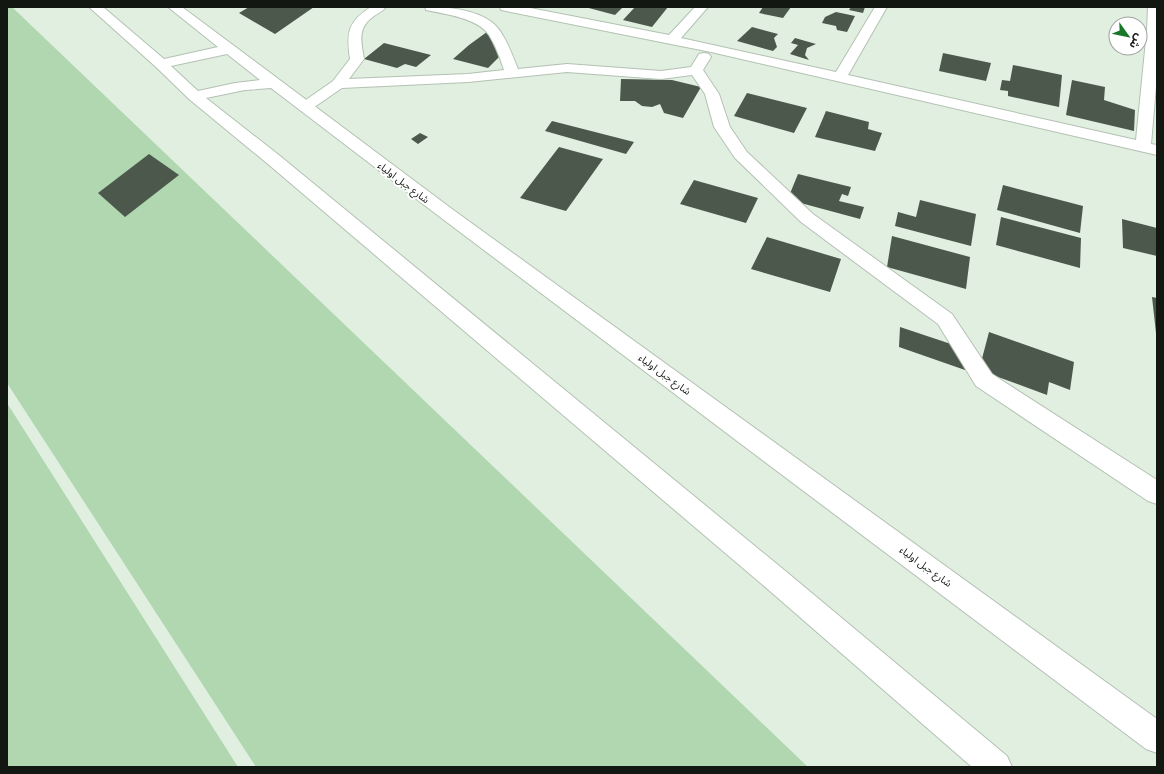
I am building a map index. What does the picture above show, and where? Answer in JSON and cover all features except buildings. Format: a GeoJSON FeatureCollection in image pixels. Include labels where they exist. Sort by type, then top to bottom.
{"type":"FeatureCollection","features":[{"type":"Feature","properties":{"kind":"main road"},"geometry":{"type":"LineString","coordinates":[[95,7],[161,64],[194,96],[274,160],[780,583],[996,767]]}},
{"type":"Feature","properties":{"kind":"main road","name":"شارع جبل اولياء"},"geometry":{"type":"LineString","coordinates":[[174,7],[276,83],[305,107],[1157,738]]}},
{"type":"Feature","properties":{"kind":"main road"},"geometry":{"type":"LineString","coordinates":[[305,107],[338,84],[357,59],[354,44],[355,30],[363,17],[380,7]]}},
{"type":"Feature","properties":{"kind":"main road"},"geometry":{"type":"LineString","coordinates":[[431,7],[475,20],[490,27],[504,50],[512,73]]}},
{"type":"Feature","properties":{"kind":"main road"},"geometry":{"type":"LineString","coordinates":[[506,7],[711,48],[1157,150]]}},
{"type":"Feature","properties":{"kind":"main road"},"geometry":{"type":"LineString","coordinates":[[672,40],[702,7]]}},
{"type":"Feature","properties":{"kind":"main road"},"geometry":{"type":"LineString","coordinates":[[840,77],[881,7]]}},
{"type":"Feature","properties":{"kind":"main road"},"geometry":{"type":"LineString","coordinates":[[1143,147],[1156,31],[1154,7]]}},
{"type":"Feature","properties":{"kind":"main road"},"geometry":{"type":"LineString","coordinates":[[338,84],[468,78],[567,68],[661,75],[696,70],[711,48]]}},
{"type":"Feature","properties":{"kind":"main road"},"geometry":{"type":"LineString","coordinates":[[161,64],[230,49]]}},
{"type":"Feature","properties":{"kind":"main road"},"geometry":{"type":"LineString","coordinates":[[696,70],[712,94],[722,127],[741,155],[807,218],[945,319],[984,380],[1157,493]]}},
{"type":"Feature","properties":{"kind":"main road"},"geometry":{"type":"LineString","coordinates":[[194,96],[224,88],[250,84],[276,83]]}},
{"type":"Feature","properties":{"kind":"green space"},"geometry":{"type":"Polygon","coordinates":[[[7,7],[12,7],[808,767],[256,767],[7,383],[7,7]]]}},
{"type":"Feature","properties":{"kind":"green space"},"geometry":{"type":"Polygon","coordinates":[[[7,403],[238,767],[7,767],[7,403]]]}}]}
